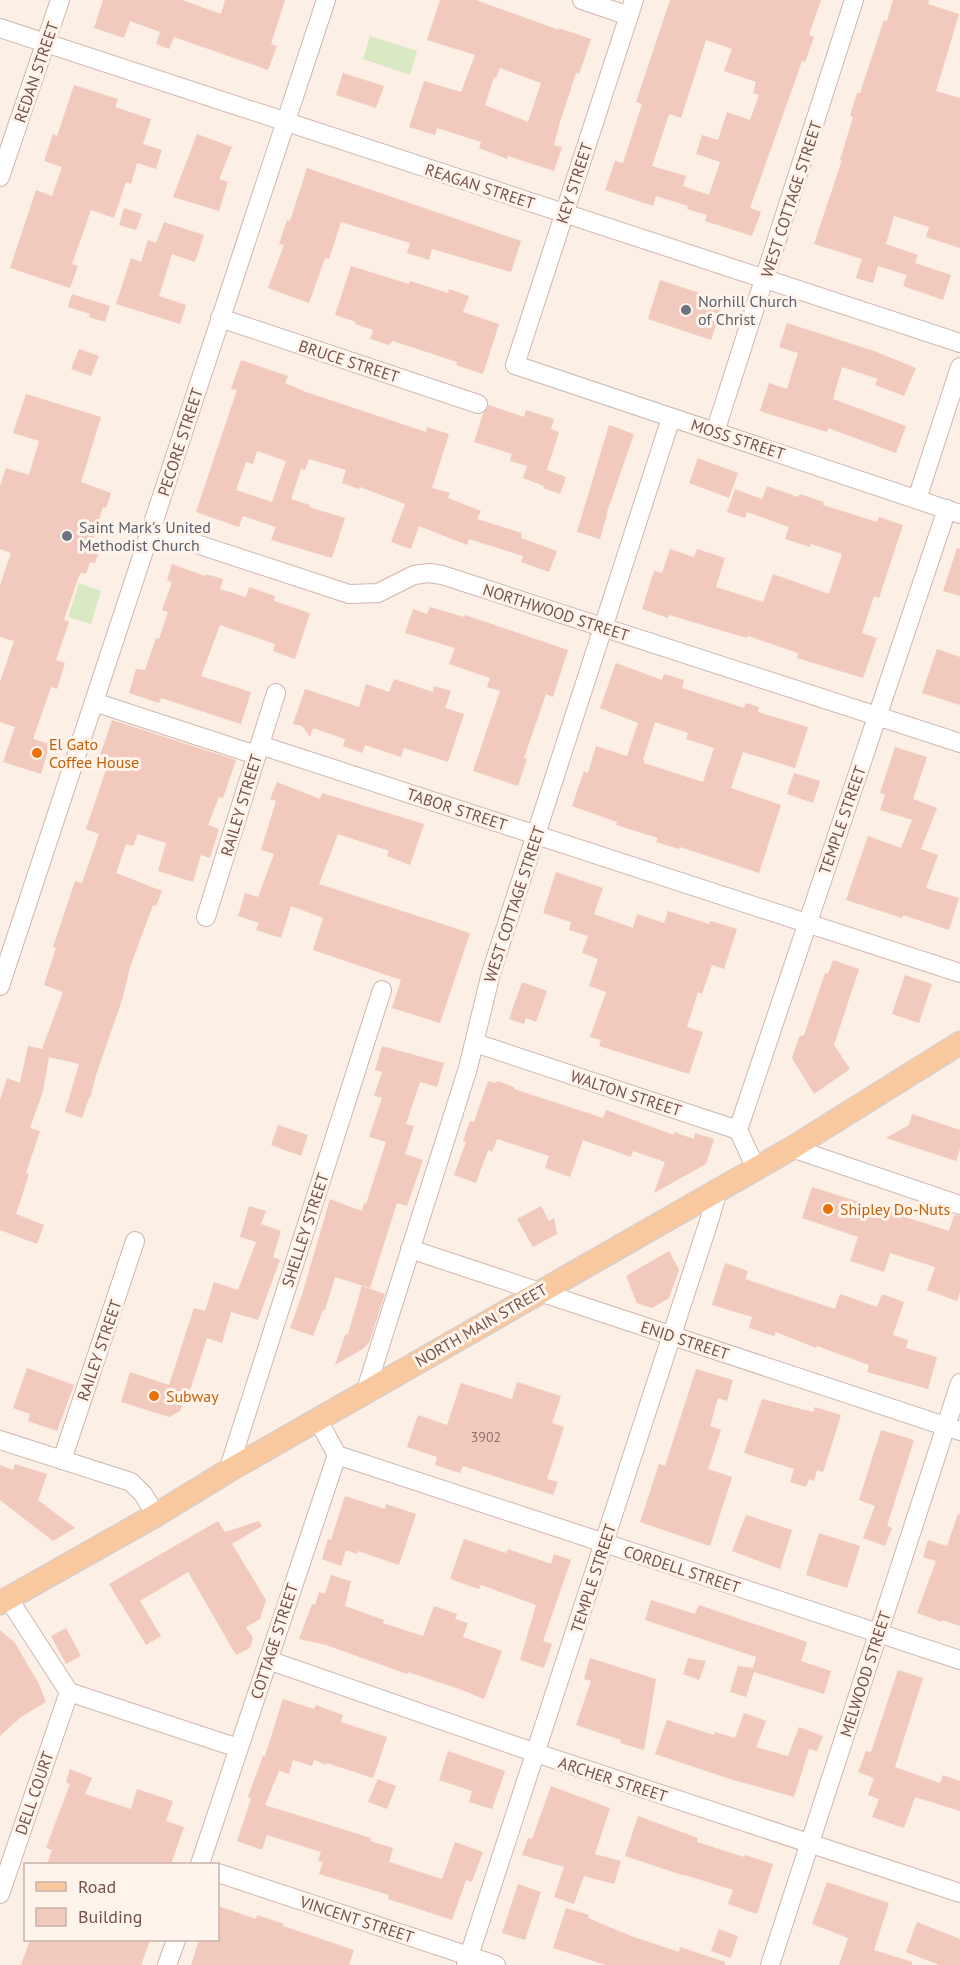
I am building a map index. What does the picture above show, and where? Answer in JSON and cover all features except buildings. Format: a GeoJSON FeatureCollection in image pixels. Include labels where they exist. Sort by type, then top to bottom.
{"type":"FeatureCollection","features":[{"type":"Feature","properties":{"kind":"main road","name":"NORTH MAIN STREET"},"geometry":{"type":"LineString","coordinates":[[4,1600],[156,1515],[228,1471],[792,1148],[960,1043]]}},
{"type":"Feature","properties":{"kind":"street","name":"REDAN STREET"},"geometry":{"type":"LineString","coordinates":[[0,177],[60,0]]}},
{"type":"Feature","properties":{"kind":"street","name":"PECORE STREET"},"geometry":{"type":"LineString","coordinates":[[0,986],[326,0]]}},
{"type":"Feature","properties":{"kind":"street"},"geometry":{"type":"LineString","coordinates":[[582,0],[631,8]]}},
{"type":"Feature","properties":{"kind":"street","name":"WEST COTTAGE STREET"},"geometry":{"type":"LineString","coordinates":[[715,432],[854,0]]}},
{"type":"Feature","properties":{"kind":"street","name":"KEY STREET"},"geometry":{"type":"LineString","coordinates":[[515,365],[631,8]]}},
{"type":"Feature","properties":{"kind":"street","name":"REAGAN STREET"},"geometry":{"type":"LineString","coordinates":[[0,28],[960,343]]}},
{"type":"Feature","properties":{"kind":"street","name":"BRUCE STREET"},"geometry":{"type":"LineString","coordinates":[[220,318],[478,404]]}},
{"type":"Feature","properties":{"kind":"street","name":"MOSS STREET"},"geometry":{"type":"LineString","coordinates":[[515,365],[954,512]]}},
{"type":"Feature","properties":{"kind":"street"},"geometry":{"type":"LineString","coordinates":[[917,499],[960,367]]}},
{"type":"Feature","properties":{"kind":"street","name":"WEST COTTAGE STREET"},"geometry":{"type":"LineString","coordinates":[[365,1393],[475,1043],[491,973],[671,418]]}},
{"type":"Feature","properties":{"kind":"street","name":"TEMPLE STREET"},"geometry":{"type":"LineString","coordinates":[[738,1130],[877,717],[954,512]]}},
{"type":"Feature","properties":{"kind":"street","name":"NORTHWOOD STREET"},"geometry":{"type":"LineString","coordinates":[[151,530],[349,594],[378,592],[414,575],[442,575],[960,743]]}},
{"type":"Feature","properties":{"kind":"street","name":"RAILEY STREET"},"geometry":{"type":"LineString","coordinates":[[206,917],[276,693]]}},
{"type":"Feature","properties":{"kind":"street","name":"TABOR STREET"},"geometry":{"type":"LineString","coordinates":[[94,702],[253,754],[260,745],[960,973]]}},
{"type":"Feature","properties":{"kind":"street","name":"SHELLEY STREET"},"geometry":{"type":"LineString","coordinates":[[228,1471],[382,990]]}},
{"type":"Feature","properties":{"kind":"street","name":"WALTON STREET"},"geometry":{"type":"LineString","coordinates":[[475,1043],[738,1130]]}},
{"type":"Feature","properties":{"kind":"street"},"geometry":{"type":"LineString","coordinates":[[738,1130],[756,1168]]}},
{"type":"Feature","properties":{"kind":"street"},"geometry":{"type":"LineString","coordinates":[[792,1148],[960,1205]]}},
{"type":"Feature","properties":{"kind":"street","name":"TEMPLE STREET"},"geometry":{"type":"LineString","coordinates":[[467,1960],[718,1189]]}},
{"type":"Feature","properties":{"kind":"street","name":"RAILEY STREET"},"geometry":{"type":"LineString","coordinates":[[62,1460],[135,1241]]}},
{"type":"Feature","properties":{"kind":"street","name":"ENID STREET"},"geometry":{"type":"LineString","coordinates":[[410,1249],[953,1429]]}},
{"type":"Feature","properties":{"kind":"street","name":"MELWOOD STREET"},"geometry":{"type":"LineString","coordinates":[[770,1965],[878,1633],[953,1429],[960,1383]]}},
{"type":"Feature","properties":{"kind":"street"},"geometry":{"type":"LineString","coordinates":[[318,1420],[337,1455]]}},
{"type":"Feature","properties":{"kind":"street"},"geometry":{"type":"LineString","coordinates":[[0,1440],[130,1482],[143,1494],[156,1515]]}},
{"type":"Feature","properties":{"kind":"street","name":"CORDELL STREET"},"geometry":{"type":"LineString","coordinates":[[337,1455],[960,1660]]}},
{"type":"Feature","properties":{"kind":"street","name":"COTTAGE STREET"},"geometry":{"type":"LineString","coordinates":[[200,1863],[337,1455]]}},
{"type":"Feature","properties":{"kind":"street"},"geometry":{"type":"LineString","coordinates":[[4,1600],[69,1692],[238,1749]]}},
{"type":"Feature","properties":{"kind":"street","name":"ARCHER STREET"},"geometry":{"type":"LineString","coordinates":[[268,1660],[536,1753],[960,1893]]}},
{"type":"Feature","properties":{"kind":"street","name":"DELL COURT"},"geometry":{"type":"LineString","coordinates":[[0,1894],[69,1692]]}},
{"type":"Feature","properties":{"kind":"street","name":"VINCENT STREET"},"geometry":{"type":"LineString","coordinates":[[219,1873],[467,1960],[496,1965]]}},
{"type":"Feature","properties":{"kind":"street"},"geometry":{"type":"LineString","coordinates":[[167,1965],[176,1941]]}},
{"type":"Feature","properties":{"kind":"green space"},"geometry":{"type":"Polygon","coordinates":[[[370,36],[417,51],[410,75],[363,59],[370,36]]]}},
{"type":"Feature","properties":{"kind":"green space"},"geometry":{"type":"Polygon","coordinates":[[[79,583],[101,591],[91,624],[68,617],[79,583]]]}},
{"type":"Feature","properties":{"kind":"place","name":"Norhill Church of Christ"},"geometry":{"type":"Point","coordinates":[686,310]}},
{"type":"Feature","properties":{"kind":"place","name":"Saint Mark's United Methodist Church"},"geometry":{"type":"Point","coordinates":[67,536]}},
{"type":"Feature","properties":{"kind":"place","name":"El Gato Coffee House"},"geometry":{"type":"Point","coordinates":[37,753]}},
{"type":"Feature","properties":{"kind":"place","name":"Shipley Do-Nuts"},"geometry":{"type":"Point","coordinates":[828,1209]}},
{"type":"Feature","properties":{"kind":"place","name":"Subway"},"geometry":{"type":"Point","coordinates":[154,1396]}}]}
